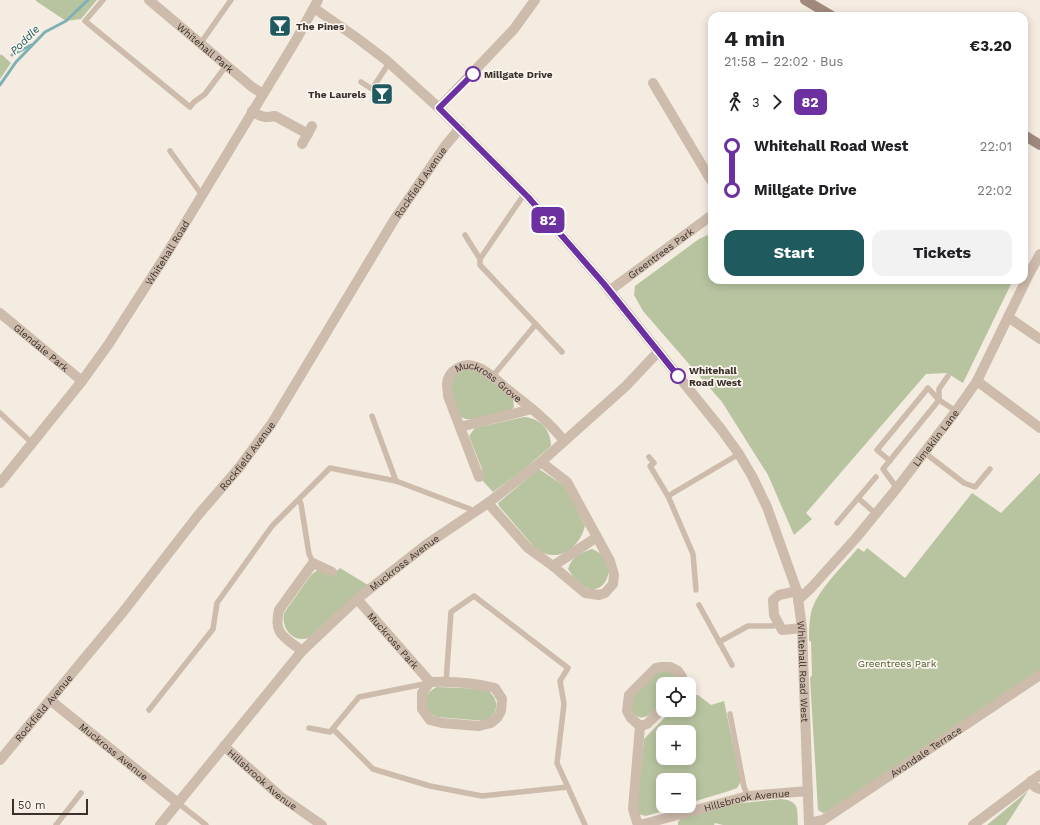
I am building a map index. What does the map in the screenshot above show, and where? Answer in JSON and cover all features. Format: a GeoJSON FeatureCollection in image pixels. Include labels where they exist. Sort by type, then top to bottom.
{"type":"FeatureCollection","features":[{"type":"Feature","properties":{"kind":"main road"},"geometry":{"type":"LineString","coordinates":[[805,0],[825,12]]}},
{"type":"Feature","properties":{"kind":"main road"},"geometry":{"type":"LineString","coordinates":[[1028,138],[1040,145]]}},
{"type":"Feature","properties":{"kind":"street","name":"Whitehall Park"},"geometry":{"type":"LineString","coordinates":[[149,0],[226,66],[263,94]]}},
{"type":"Feature","properties":{"kind":"street"},"geometry":{"type":"LineString","coordinates":[[439,108],[514,29],[535,0]]}},
{"type":"Feature","properties":{"kind":"street","name":"Whitehall Road West"},"geometry":{"type":"LineString","coordinates":[[316,4],[389,63],[439,108],[525,193],[609,290],[721,429],[739,454],[752,476],[767,507],[797,595],[802,628],[809,824]]}},
{"type":"Feature","properties":{"kind":"street","name":"Whitehall Road"},"geometry":{"type":"LineString","coordinates":[[0,483],[82,381],[108,345],[160,264],[316,4]]}},
{"type":"Feature","properties":{"kind":"street"},"geometry":{"type":"LineString","coordinates":[[653,83],[708,175]]}},
{"type":"Feature","properties":{"kind":"street"},"geometry":{"type":"LineString","coordinates":[[252,111],[260,117],[269,118],[275,116],[310,130],[302,144]]}},
{"type":"Feature","properties":{"kind":"street","name":"Rockfield Avenue"},"geometry":{"type":"LineString","coordinates":[[0,760],[123,612],[199,514],[238,469],[272,424],[394,220],[445,146],[460,128]]}},
{"type":"Feature","properties":{"kind":"street","name":"Greentrees Park"},"geometry":{"type":"LineString","coordinates":[[609,290],[708,218]]}},
{"type":"Feature","properties":{"kind":"street","name":"Limekiln Lane"},"geometry":{"type":"LineString","coordinates":[[1028,269],[1040,254]]}},
{"type":"Feature","properties":{"kind":"street","name":"Limekiln Lane"},"geometry":{"type":"LineString","coordinates":[[797,595],[812,588],[876,514],[925,453],[956,411],[977,380],[1008,317],[1021,284]]}},
{"type":"Feature","properties":{"kind":"street","name":"Glendale Park"},"geometry":{"type":"LineString","coordinates":[[0,314],[82,381]]}},
{"type":"Feature","properties":{"kind":"street"},"geometry":{"type":"LineString","coordinates":[[1008,317],[1040,339]]}},
{"type":"Feature","properties":{"kind":"street","name":"Muckross Avenue"},"geometry":{"type":"LineString","coordinates":[[160,825],[302,651],[357,599],[426,544],[488,503],[541,462],[626,386],[658,352]]}},
{"type":"Feature","properties":{"kind":"street","name":"Muckross Grove"},"geometry":{"type":"LineString","coordinates":[[479,477],[448,396],[447,383],[451,372],[460,366],[476,366],[492,377],[532,409],[564,440]]}},
{"type":"Feature","properties":{"kind":"street"},"geometry":{"type":"LineString","coordinates":[[977,380],[1040,428]]}},
{"type":"Feature","properties":{"kind":"street","name":"Muckross Grove"},"geometry":{"type":"LineString","coordinates":[[460,427],[532,409]]}},
{"type":"Feature","properties":{"kind":"street"},"geometry":{"type":"LineString","coordinates":[[488,503],[528,548],[586,593],[599,595],[605,593],[613,584],[614,575],[610,561],[567,482],[541,462]]}},
{"type":"Feature","properties":{"kind":"street"},"geometry":{"type":"LineString","coordinates":[[553,566],[597,537]]}},
{"type":"Feature","properties":{"kind":"street"},"geometry":{"type":"LineString","coordinates":[[302,651],[284,637],[277,628],[279,610],[313,563],[332,572]]}},
{"type":"Feature","properties":{"kind":"street"},"geometry":{"type":"LineString","coordinates":[[797,595],[779,595],[773,600],[774,615],[782,630],[802,628]]}},
{"type":"Feature","properties":{"kind":"street","name":"Muckross Park"},"geometry":{"type":"LineString","coordinates":[[357,599],[430,682]]}},
{"type":"Feature","properties":{"kind":"street"},"geometry":{"type":"LineString","coordinates":[[640,726],[631,718],[626,710],[629,695],[656,668],[670,666],[678,671],[682,677]]}},
{"type":"Feature","properties":{"kind":"street","name":"Avondale Terrace"},"geometry":{"type":"LineString","coordinates":[[809,824],[823,820],[1040,675]]}},
{"type":"Feature","properties":{"kind":"street"},"geometry":{"type":"LineString","coordinates":[[430,682],[481,684],[495,688],[502,700],[501,711],[497,718],[491,723],[479,726],[442,723],[430,720],[422,708],[422,693],[430,682]]}},
{"type":"Feature","properties":{"kind":"street","name":"Muckross Avenue"},"geometry":{"type":"LineString","coordinates":[[50,700],[178,803]]}},
{"type":"Feature","properties":{"kind":"street"},"geometry":{"type":"LineString","coordinates":[[640,726],[647,724],[656,715]]}},
{"type":"Feature","properties":{"kind":"street"},"geometry":{"type":"LineString","coordinates":[[639,825],[633,809],[640,726]]}},
{"type":"Feature","properties":{"kind":"street","name":"Hillsbrook Avenue"},"geometry":{"type":"LineString","coordinates":[[224,746],[280,796],[322,825]]}},
{"type":"Feature","properties":{"kind":"street"},"geometry":{"type":"LineString","coordinates":[[1036,778],[1035,787],[1040,788]]}},
{"type":"Feature","properties":{"kind":"street"},"geometry":{"type":"LineString","coordinates":[[973,825],[1036,778]]}},
{"type":"Feature","properties":{"kind":"street","name":"Hillsbrook Avenue"},"geometry":{"type":"LineString","coordinates":[[639,825],[671,821],[748,796],[808,791]]}},
{"type":"Feature","properties":{"kind":"lane"},"geometry":{"type":"LineString","coordinates":[[103,0],[85,21],[190,107],[205,94],[226,66]]}},
{"type":"Feature","properties":{"kind":"lane"},"geometry":{"type":"LineString","coordinates":[[200,44],[231,0]]}},
{"type":"Feature","properties":{"kind":"lane"},"geometry":{"type":"LineString","coordinates":[[361,82],[372,89],[389,63]]}},
{"type":"Feature","properties":{"kind":"lane"},"geometry":{"type":"LineString","coordinates":[[170,151],[202,195]]}},
{"type":"Feature","properties":{"kind":"lane"},"geometry":{"type":"LineString","coordinates":[[480,259],[525,193]]}},
{"type":"Feature","properties":{"kind":"lane"},"geometry":{"type":"LineString","coordinates":[[465,235],[480,259],[480,264],[562,352]]}},
{"type":"Feature","properties":{"kind":"lane"},"geometry":{"type":"LineString","coordinates":[[492,377],[536,324]]}},
{"type":"Feature","properties":{"kind":"lane"},"geometry":{"type":"LineString","coordinates":[[897,488],[884,469],[939,400],[939,389],[948,376]]}},
{"type":"Feature","properties":{"kind":"lane"},"geometry":{"type":"LineString","coordinates":[[890,461],[877,450],[928,388],[939,400],[956,411]]}},
{"type":"Feature","properties":{"kind":"lane"},"geometry":{"type":"LineString","coordinates":[[0,413],[32,443]]}},
{"type":"Feature","properties":{"kind":"lane"},"geometry":{"type":"LineString","coordinates":[[372,416],[396,481]]}},
{"type":"Feature","properties":{"kind":"lane"},"geometry":{"type":"LineString","coordinates":[[925,453],[964,483],[975,487],[990,469]]}},
{"type":"Feature","properties":{"kind":"lane"},"geometry":{"type":"LineString","coordinates":[[668,496],[739,454]]}},
{"type":"Feature","properties":{"kind":"lane"},"geometry":{"type":"LineString","coordinates":[[649,457],[654,463],[650,466],[668,496],[693,554],[696,590]]}},
{"type":"Feature","properties":{"kind":"lane"},"geometry":{"type":"LineString","coordinates":[[149,710],[213,629],[217,603],[272,526],[330,468],[396,481],[470,508],[473,513]]}},
{"type":"Feature","properties":{"kind":"lane"},"geometry":{"type":"LineString","coordinates":[[837,522],[876,477]]}},
{"type":"Feature","properties":{"kind":"lane"},"geometry":{"type":"LineString","coordinates":[[858,498],[876,514]]}},
{"type":"Feature","properties":{"kind":"lane"},"geometry":{"type":"LineString","coordinates":[[299,500],[301,504],[309,554],[313,563]]}},
{"type":"Feature","properties":{"kind":"lane"},"geometry":{"type":"LineString","coordinates":[[446,682],[451,612],[474,596],[568,668],[560,681],[564,704],[557,763],[585,825]]}},
{"type":"Feature","properties":{"kind":"lane"},"geometry":{"type":"LineString","coordinates":[[700,605],[732,665]]}},
{"type":"Feature","properties":{"kind":"lane"},"geometry":{"type":"LineString","coordinates":[[719,642],[748,626],[772,626],[779,624]]}},
{"type":"Feature","properties":{"kind":"lane"},"geometry":{"type":"LineString","coordinates":[[309,728],[330,732],[360,697],[430,682]]}},
{"type":"Feature","properties":{"kind":"lane"},"geometry":{"type":"LineString","coordinates":[[730,714],[744,787],[748,796]]}},
{"type":"Feature","properties":{"kind":"lane"},"geometry":{"type":"LineString","coordinates":[[333,729],[372,769],[430,786],[482,796],[568,787]]}},
{"type":"Feature","properties":{"kind":"lane"},"geometry":{"type":"LineString","coordinates":[[56,825],[81,794]]}},
{"type":"Feature","properties":{"kind":"lane"},"geometry":{"type":"LineString","coordinates":[[178,803],[206,825]]}},
{"type":"Feature","properties":{"kind":"green space"},"geometry":{"type":"Polygon","coordinates":[[[36,0],[97,0],[81,19],[66,21],[36,0]]]}},
{"type":"Feature","properties":{"kind":"green space"},"geometry":{"type":"Polygon","coordinates":[[[1,54],[11,63],[0,79],[0,56],[1,54]]]}},
{"type":"Feature","properties":{"kind":"green space"},"geometry":{"type":"Polygon","coordinates":[[[708,235],[708,284],[1011,284],[963,383],[947,373],[926,374],[806,513],[812,519],[794,535],[768,475],[722,402],[643,311],[634,295],[635,286],[699,239],[708,235]]]}},
{"type":"Feature","properties":{"kind":"green space"},"geometry":{"type":"Polygon","coordinates":[[[467,369],[479,372],[513,399],[514,407],[511,410],[479,418],[467,419],[461,417],[454,402],[451,385],[454,375],[467,369]]]}},
{"type":"Feature","properties":{"kind":"green space"},"geometry":{"type":"Polygon","coordinates":[[[524,417],[540,422],[544,426],[549,435],[551,446],[522,471],[493,492],[482,480],[482,469],[469,436],[475,428],[524,417]]]}},
{"type":"Feature","properties":{"kind":"green space"},"geometry":{"type":"Polygon","coordinates":[[[539,469],[566,487],[585,526],[578,542],[572,548],[559,555],[543,553],[535,548],[498,503],[539,469]]]}},
{"type":"Feature","properties":{"kind":"green space","name":"Greentrees Park"},"geometry":{"type":"Polygon","coordinates":[[[1040,473],[1040,670],[831,810],[823,813],[818,810],[810,678],[812,675],[809,623],[811,613],[818,596],[858,548],[864,552],[867,548],[905,578],[972,493],[1001,513],[1040,473]]]}},
{"type":"Feature","properties":{"kind":"green space"},"geometry":{"type":"Polygon","coordinates":[[[592,549],[603,556],[608,565],[608,574],[605,583],[598,588],[589,589],[579,583],[568,569],[574,558],[592,549]]]}},
{"type":"Feature","properties":{"kind":"green space"},"geometry":{"type":"Polygon","coordinates":[[[320,568],[333,574],[340,568],[368,585],[309,638],[298,638],[289,633],[286,629],[284,624],[284,613],[311,575],[320,568]]]}},
{"type":"Feature","properties":{"kind":"green space"},"geometry":{"type":"Polygon","coordinates":[[[662,670],[669,671],[674,673],[677,677],[656,677],[656,710],[646,716],[638,717],[630,708],[634,694],[662,670]]]}},
{"type":"Feature","properties":{"kind":"green space"},"geometry":{"type":"Polygon","coordinates":[[[437,687],[486,689],[495,701],[496,709],[491,717],[486,721],[437,717],[430,714],[425,702],[429,692],[437,687]]]}},
{"type":"Feature","properties":{"kind":"green space"},"geometry":{"type":"Polygon","coordinates":[[[696,695],[698,695],[711,705],[724,701],[741,782],[737,788],[696,801],[696,773],[656,773],[656,813],[646,816],[638,814],[637,807],[644,739],[656,727],[656,765],[696,765],[696,725],[658,725],[665,717],[696,717],[696,695]]]}},
{"type":"Feature","properties":{"kind":"green space"},"geometry":{"type":"Polygon","coordinates":[[[1028,791],[1006,825],[987,825],[1028,791]]]}},
{"type":"Feature","properties":{"kind":"green space"},"geometry":{"type":"Polygon","coordinates":[[[781,799],[792,802],[796,807],[798,825],[723,825],[715,823],[714,825],[678,825],[681,818],[733,804],[781,799]]]}},
{"type":"Feature","properties":{"kind":"waterway","name":"Poddle"},"geometry":{"type":"LineString","coordinates":[[0,85],[16,62],[45,32],[66,21],[88,0]]}},
{"type":"Feature","properties":{"kind":"waterway"},"geometry":{"type":"LineString","coordinates":[[12,55],[31,45]]}},
{"type":"Feature","properties":{"kind":"bus line","name":"82"},"geometry":{"type":"LineString","coordinates":[[473,74],[439,108],[528,197],[604,284],[678,376]]}},
{"type":"Feature","properties":{"kind":"place","name":"The Pines"},"geometry":{"type":"Point","coordinates":[280,26]}},
{"type":"Feature","properties":{"kind":"place","name":"Millgate Drive"},"geometry":{"type":"Point","coordinates":[473,74]}},
{"type":"Feature","properties":{"kind":"place","name":"The Laurels"},"geometry":{"type":"Point","coordinates":[382,94]}},
{"type":"Feature","properties":{"kind":"place","name":"Whitehall Road West"},"geometry":{"type":"Point","coordinates":[678,376]}}]}
